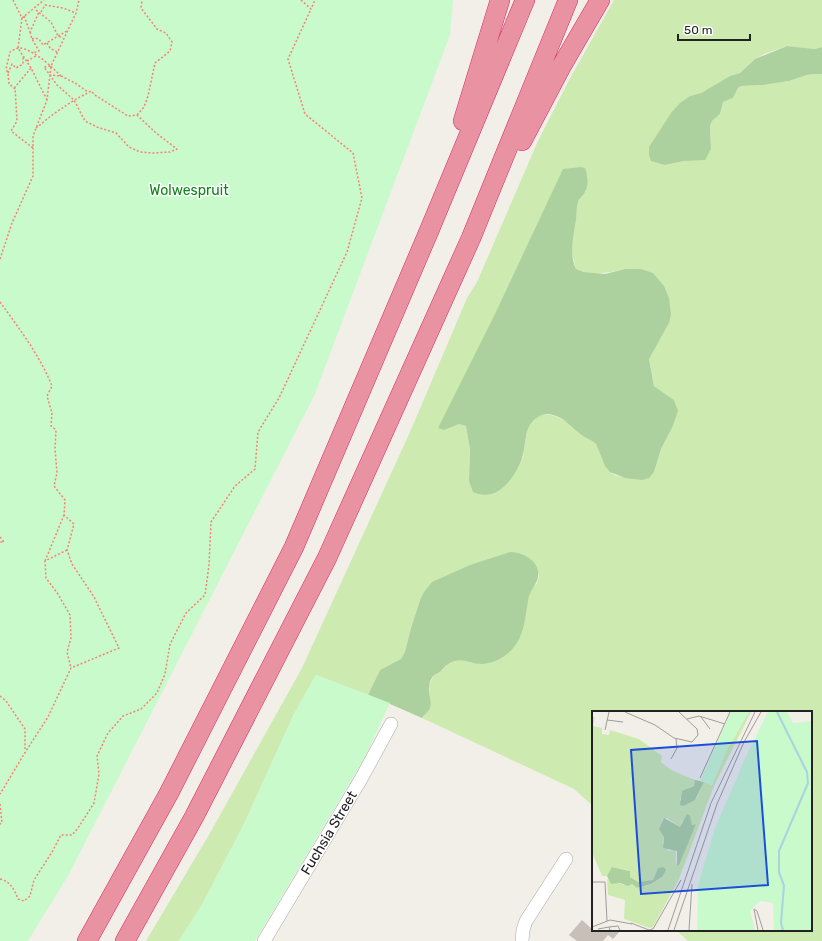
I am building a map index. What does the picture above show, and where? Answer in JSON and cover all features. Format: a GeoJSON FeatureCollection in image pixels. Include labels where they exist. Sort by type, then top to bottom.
{"type":"FeatureCollection","features":[{"type":"Feature","properties":{"kind":"highway"},"geometry":{"type":"LineString","coordinates":[[429,231],[500,0]]}},
{"type":"Feature","properties":{"kind":"highway"},"geometry":{"type":"LineString","coordinates":[[87,941],[169,793],[294,547],[429,231],[525,0]]}},
{"type":"Feature","properties":{"kind":"highway"},"geometry":{"type":"LineString","coordinates":[[125,941],[194,817],[327,558],[471,238],[568,0]]}},
{"type":"Feature","properties":{"kind":"highway"},"geometry":{"type":"LineString","coordinates":[[471,238],[561,67],[600,0]]}},
{"type":"Feature","properties":{"kind":"street","name":"Fuchsia Street"},"geometry":{"type":"LineString","coordinates":[[264,941],[361,779],[391,724]]}},
{"type":"Feature","properties":{"kind":"street"},"geometry":{"type":"LineString","coordinates":[[522,941],[526,921],[566,859]]}},
{"type":"Feature","properties":{"kind":"path"},"geometry":{"type":"LineString","coordinates":[[13,0],[22,18],[18,48],[31,68],[47,100]]}},
{"type":"Feature","properties":{"kind":"path"},"geometry":{"type":"LineString","coordinates":[[22,18],[44,0]]}},
{"type":"Feature","properties":{"kind":"path"},"geometry":{"type":"LineString","coordinates":[[0,260],[12,223],[33,176],[34,136],[47,100],[51,66],[76,13],[79,0]]}},
{"type":"Feature","properties":{"kind":"path"},"geometry":{"type":"LineString","coordinates":[[137,116],[144,107],[155,63],[170,51],[172,42],[166,33],[157,29],[141,8],[142,0]]}},
{"type":"Feature","properties":{"kind":"path"},"geometry":{"type":"LineString","coordinates":[[301,0],[310,9]]}},
{"type":"Feature","properties":{"kind":"path"},"geometry":{"type":"LineString","coordinates":[[0,879],[6,881],[14,887],[18,899],[24,902],[30,896],[34,880],[61,835],[72,835],[94,803],[99,774],[97,756],[108,732],[124,716],[140,709],[156,693],[165,674],[170,644],[186,613],[205,595],[210,565],[211,522],[235,486],[255,469],[258,432],[279,398],[348,252],[362,198],[353,153],[305,114],[288,59],[315,0]]}},
{"type":"Feature","properties":{"kind":"path"},"geometry":{"type":"LineString","coordinates":[[30,32],[45,5],[63,8],[76,13]]}},
{"type":"Feature","properties":{"kind":"path"},"geometry":{"type":"LineString","coordinates":[[36,10],[51,22],[58,36],[64,39]]}},
{"type":"Feature","properties":{"kind":"path"},"geometry":{"type":"LineString","coordinates":[[24,16],[32,39],[39,51],[33,54]]}},
{"type":"Feature","properties":{"kind":"path"},"geometry":{"type":"LineString","coordinates":[[32,39],[35,38],[43,44],[67,31]]}},
{"type":"Feature","properties":{"kind":"path"},"geometry":{"type":"LineString","coordinates":[[46,42],[50,48],[57,52]]}},
{"type":"Feature","properties":{"kind":"path"},"geometry":{"type":"LineString","coordinates":[[16,90],[9,84],[6,69],[10,52],[18,48],[33,54],[51,66],[61,76],[88,92],[91,91],[128,116],[137,116],[177,149],[170,152],[140,152],[129,147],[116,133],[85,121],[74,100],[57,85],[44,67],[51,66]]}},
{"type":"Feature","properties":{"kind":"path"},"geometry":{"type":"LineString","coordinates":[[8,73],[12,64],[16,68],[23,64],[23,56]]}},
{"type":"Feature","properties":{"kind":"path"},"geometry":{"type":"LineString","coordinates":[[26,62],[36,56]]}},
{"type":"Feature","properties":{"kind":"path"},"geometry":{"type":"LineString","coordinates":[[31,68],[15,87],[17,121],[11,131],[33,148]]}},
{"type":"Feature","properties":{"kind":"path"},"geometry":{"type":"LineString","coordinates":[[50,75],[61,76]]}},
{"type":"Feature","properties":{"kind":"path"},"geometry":{"type":"LineString","coordinates":[[36,128],[74,100],[88,92]]}},
{"type":"Feature","properties":{"kind":"path"},"geometry":{"type":"LineString","coordinates":[[0,302],[22,332],[47,374],[52,386],[47,396],[52,413],[51,426],[56,430],[55,450],[57,473],[54,486],[65,500],[64,515],[45,561],[46,578],[58,594],[70,615],[71,638],[68,652],[71,668],[48,717],[0,794]]}},
{"type":"Feature","properties":{"kind":"path"},"geometry":{"type":"LineString","coordinates":[[64,515],[74,524],[67,550],[72,564],[94,597],[119,648],[71,668]]}},
{"type":"Feature","properties":{"kind":"path"},"geometry":{"type":"LineString","coordinates":[[0,537],[4,542],[0,542]]}},
{"type":"Feature","properties":{"kind":"path"},"geometry":{"type":"LineString","coordinates":[[45,561],[67,550]]}},
{"type":"Feature","properties":{"kind":"path"},"geometry":{"type":"LineString","coordinates":[[0,696],[6,701],[25,729],[26,751]]}},
{"type":"Feature","properties":{"kind":"path"},"geometry":{"type":"LineString","coordinates":[[0,804],[2,823],[0,824]]}},
{"type":"Feature","properties":{"kind":"green space","name":"Wolwespruit"},"geometry":{"type":"Polygon","coordinates":[[[0,0],[453,0],[450,35],[315,394],[69,874],[28,941],[0,941],[0,0]]]}},
{"type":"Feature","properties":{"kind":"green space"},"geometry":{"type":"Polygon","coordinates":[[[614,0],[822,0],[822,47],[815,49],[787,46],[764,54],[755,59],[740,73],[730,76],[701,93],[690,96],[665,165],[684,161],[711,149],[710,126],[712,121],[720,114],[723,102],[733,98],[738,88],[741,86],[763,85],[789,81],[807,75],[822,74],[822,941],[688,941],[677,931],[812,931],[812,711],[592,711],[592,805],[574,789],[422,718],[430,708],[429,685],[434,675],[447,665],[457,660],[465,660],[473,663],[489,663],[526,616],[528,596],[537,583],[539,576],[537,568],[420,600],[405,652],[401,659],[380,670],[368,695],[316,675],[294,714],[244,824],[203,903],[179,941],[146,941],[210,833],[302,668],[410,432],[467,298],[477,282],[538,141],[569,80],[614,0]],[[588,175],[494,317],[439,428],[459,424],[466,426],[470,450],[469,481],[523,458],[530,425],[536,417],[541,415],[551,415],[562,419],[571,425],[581,435],[596,444],[601,457],[611,472],[616,476],[623,477],[654,472],[661,449],[672,428],[674,400],[654,386],[649,358],[669,323],[625,269],[607,273],[588,273],[576,269],[572,253],[572,236],[576,220],[578,200],[586,191],[588,175]]]}},
{"type":"Feature","properties":{"kind":"green space"},"geometry":{"type":"Polygon","coordinates":[[[787,46],[815,49],[822,47],[822,74],[807,75],[789,81],[763,85],[741,86],[738,88],[733,98],[723,102],[720,114],[712,121],[710,126],[711,149],[705,160],[684,161],[665,165],[651,161],[649,147],[671,113],[680,103],[690,96],[701,93],[730,76],[740,73],[755,59],[787,46]]]}},
{"type":"Feature","properties":{"kind":"green space"},"geometry":{"type":"Polygon","coordinates":[[[585,168],[588,183],[577,206],[572,251],[576,269],[584,272],[605,274],[625,269],[641,269],[653,273],[664,286],[669,298],[671,315],[669,323],[649,359],[654,386],[674,400],[678,411],[672,428],[661,449],[654,472],[649,478],[642,480],[625,478],[610,472],[605,466],[596,444],[593,441],[583,436],[557,416],[547,414],[538,417],[530,425],[526,436],[524,453],[519,466],[510,480],[504,487],[497,491],[482,495],[473,492],[469,481],[470,450],[466,426],[459,424],[444,430],[438,428],[494,316],[563,169],[585,168]]]}},
{"type":"Feature","properties":{"kind":"green space"},"geometry":{"type":"Polygon","coordinates":[[[510,552],[519,553],[531,560],[537,567],[538,576],[530,593],[522,633],[510,652],[499,659],[488,663],[477,664],[461,660],[446,665],[440,672],[433,676],[430,681],[429,689],[431,704],[429,710],[422,718],[368,695],[380,670],[401,659],[405,652],[420,600],[432,582],[470,565],[510,552]]]}},
{"type":"Feature","properties":{"kind":"green space"},"geometry":{"type":"Polygon","coordinates":[[[316,675],[390,703],[364,759],[255,941],[179,941],[203,903],[244,824],[294,714],[316,675]]]}},
{"type":"Feature","properties":{"kind":"building"},"geometry":{"type":"Polygon","coordinates":[[[582,920],[592,929],[592,931],[620,931],[613,939],[608,935],[603,941],[577,941],[569,935],[582,920]]]}}]}
